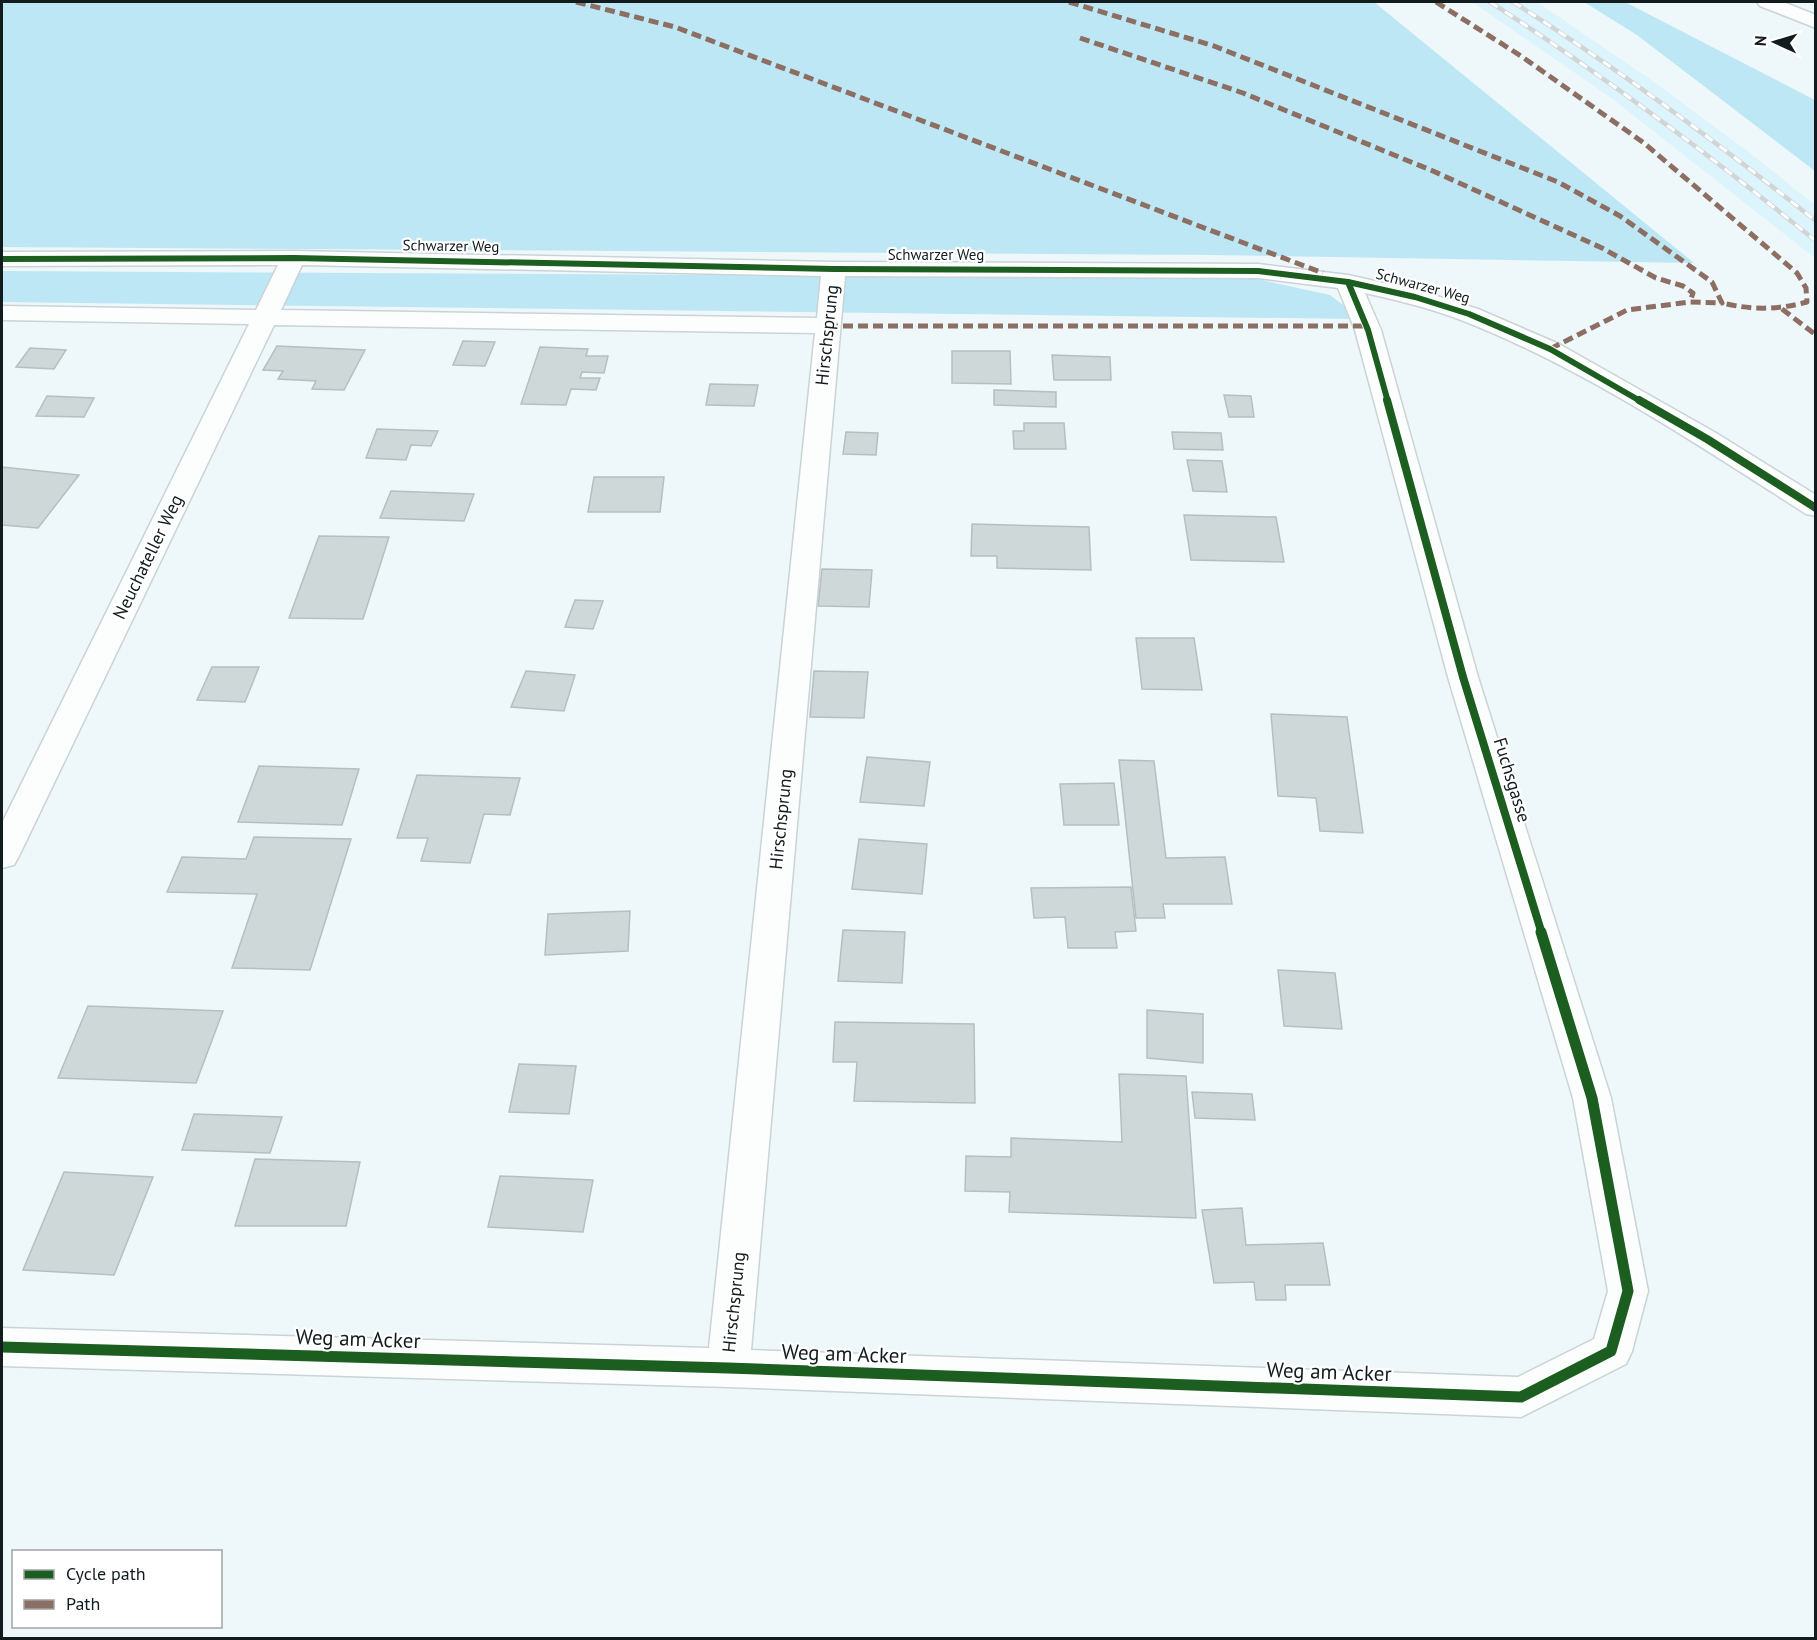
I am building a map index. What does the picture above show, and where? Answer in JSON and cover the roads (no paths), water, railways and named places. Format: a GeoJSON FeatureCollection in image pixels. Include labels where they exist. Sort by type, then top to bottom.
{"type":"FeatureCollection","features":[{"type":"Feature","properties":{"kind":"street"},"geometry":{"type":"LineString","coordinates":[[1767,2],[1815,22]]}},
{"type":"Feature","properties":{"kind":"street","name":"Schwarzer Weg"},"geometry":{"type":"LineString","coordinates":[[2,259],[294,258],[834,269],[1258,271],[1348,282],[1415,297],[1469,314],[1550,349],[1707,439],[1815,508]]}},
{"type":"Feature","properties":{"kind":"street","name":"Neuchateller Weg"},"geometry":{"type":"LineString","coordinates":[[2,856],[294,258]]}},
{"type":"Feature","properties":{"kind":"street","name":"Hirschsprung"},"geometry":{"type":"LineString","coordinates":[[728,1368],[834,269]]}},
{"type":"Feature","properties":{"kind":"street","name":"Fuchsgasse"},"geometry":{"type":"LineString","coordinates":[[1348,282],[1368,330],[1463,677],[1592,1098],[1628,1291]]}},
{"type":"Feature","properties":{"kind":"street"},"geometry":{"type":"LineString","coordinates":[[2,313],[828,326]]}},
{"type":"Feature","properties":{"kind":"street","name":"Weg am Acker"},"geometry":{"type":"LineString","coordinates":[[2,1347],[728,1368],[1521,1397],[1611,1351],[1628,1291]]}},
{"type":"Feature","properties":{"kind":"railway"},"geometry":{"type":"LineString","coordinates":[[1490,2],[1574,58],[1656,117],[1816,241]]}},
{"type":"Feature","properties":{"kind":"railway"},"geometry":{"type":"LineString","coordinates":[[1513,2],[1668,107],[1816,221]]}}]}
